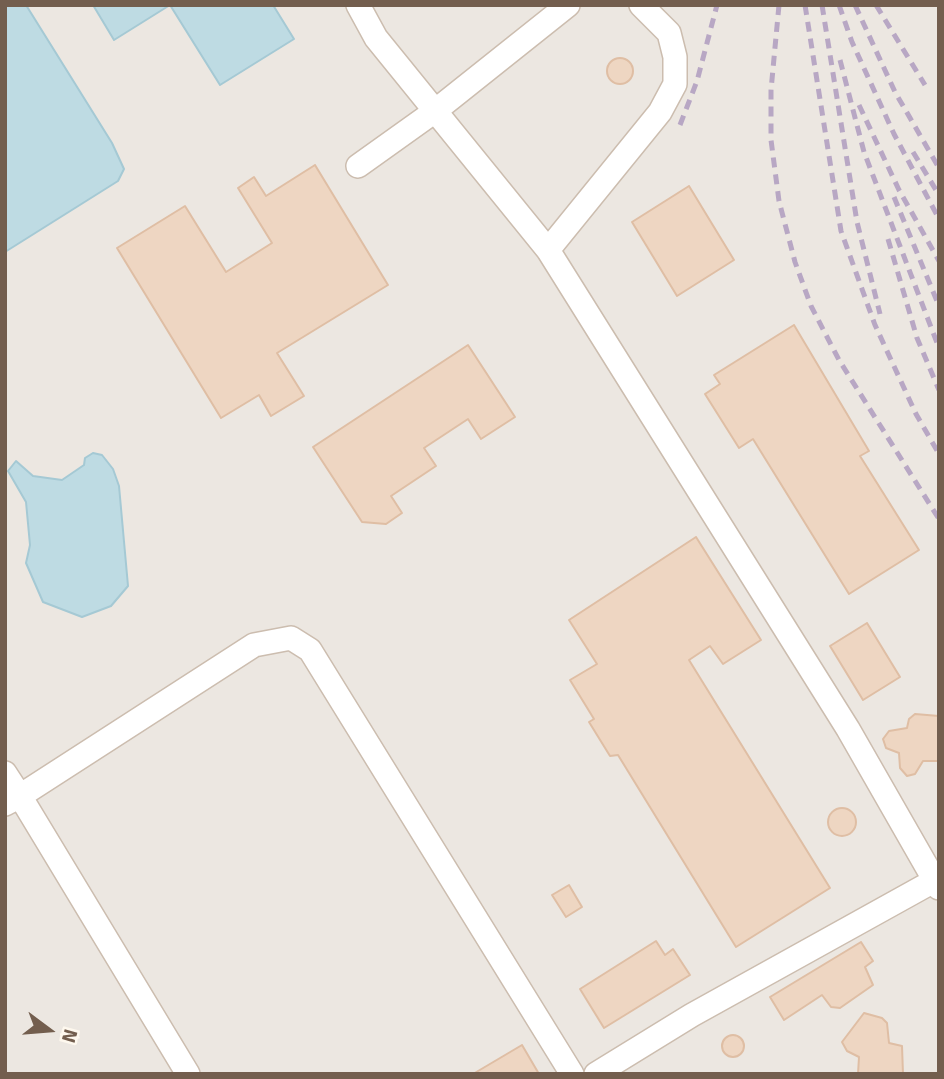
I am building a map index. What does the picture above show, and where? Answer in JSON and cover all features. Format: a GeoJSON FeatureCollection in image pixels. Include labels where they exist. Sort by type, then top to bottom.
{"type":"FeatureCollection","features":[{"type":"Feature","properties":{"kind":"lane"},"geometry":{"type":"LineString","coordinates":[[358,5],[376,38],[548,250],[848,729],[937,882],[692,1015],[596,1074]]}},
{"type":"Feature","properties":{"kind":"lane"},"geometry":{"type":"LineString","coordinates":[[358,166],[435,111],[568,5]]}},
{"type":"Feature","properties":{"kind":"lane"},"geometry":{"type":"LineString","coordinates":[[548,250],[660,112],[675,84],[675,57],[669,33],[641,5]]}},
{"type":"Feature","properties":{"kind":"lane"},"geometry":{"type":"LineString","coordinates":[[13,800],[254,645],[290,638],[310,650],[497,957],[572,1074]]}},
{"type":"Feature","properties":{"kind":"lane"},"geometry":{"type":"LineString","coordinates":[[5,773],[13,800],[188,1074]]}},
{"type":"Feature","properties":{"kind":"shaded area"},"geometry":{"type":"Polygon","coordinates":[[[5,5],[939,5],[939,1074],[5,1074],[5,5]]]}},
{"type":"Feature","properties":{"kind":"water"},"geometry":{"type":"Polygon","coordinates":[[[5,5],[26,5],[112,143],[124,169],[118,181],[5,252],[5,5]]]}},
{"type":"Feature","properties":{"kind":"water"},"geometry":{"type":"Polygon","coordinates":[[[93,5],[170,5],[114,40],[93,5]]]}},
{"type":"Feature","properties":{"kind":"water"},"geometry":{"type":"Polygon","coordinates":[[[170,5],[273,5],[294,39],[220,85],[170,5]]]}},
{"type":"Feature","properties":{"kind":"water"},"geometry":{"type":"Polygon","coordinates":[[[93,453],[102,455],[113,469],[119,486],[128,586],[111,606],[82,617],[43,602],[26,563],[30,545],[26,502],[8,471],[16,461],[33,476],[62,480],[84,465],[85,458],[93,453]]]}},
{"type":"Feature","properties":{"kind":"building"},"geometry":{"type":"Polygon","coordinates":[[[620,58],[629,62],[633,71],[629,80],[620,84],[611,80],[607,71],[611,62],[620,58]]]}},
{"type":"Feature","properties":{"kind":"building"},"geometry":{"type":"Polygon","coordinates":[[[315,165],[388,285],[277,353],[304,396],[271,416],[259,395],[221,418],[117,248],[185,206],[226,272],[272,243],[238,188],[254,177],[266,196],[315,165]]]}},
{"type":"Feature","properties":{"kind":"building"},"geometry":{"type":"Polygon","coordinates":[[[689,186],[734,260],[677,296],[632,222],[689,186]]]}},
{"type":"Feature","properties":{"kind":"building"},"geometry":{"type":"Polygon","coordinates":[[[794,325],[869,451],[860,456],[919,550],[849,594],[753,439],[739,448],[705,394],[720,384],[714,375],[794,325]]]}},
{"type":"Feature","properties":{"kind":"building"},"geometry":{"type":"Polygon","coordinates":[[[468,345],[515,417],[481,439],[468,419],[424,448],[436,466],[391,496],[402,513],[386,524],[362,522],[313,447],[468,345]]]}},
{"type":"Feature","properties":{"kind":"building"},"geometry":{"type":"Polygon","coordinates":[[[696,537],[761,640],[723,664],[710,646],[689,660],[830,888],[736,947],[618,755],[610,756],[589,722],[594,719],[570,680],[597,664],[569,620],[696,537]]]}},
{"type":"Feature","properties":{"kind":"building"},"geometry":{"type":"Polygon","coordinates":[[[867,623],[900,677],[863,700],[830,646],[867,623]]]}},
{"type":"Feature","properties":{"kind":"building"},"geometry":{"type":"Polygon","coordinates":[[[915,714],[939,716],[939,761],[923,761],[915,774],[907,776],[900,768],[899,753],[886,748],[883,739],[889,731],[907,728],[909,719],[915,714]]]}},
{"type":"Feature","properties":{"kind":"building"},"geometry":{"type":"Polygon","coordinates":[[[842,808],[852,812],[856,822],[852,832],[842,836],[832,832],[828,822],[832,812],[842,808]]]}},
{"type":"Feature","properties":{"kind":"building"},"geometry":{"type":"Polygon","coordinates":[[[569,885],[582,907],[566,917],[552,895],[569,885]]]}},
{"type":"Feature","properties":{"kind":"building"},"geometry":{"type":"Polygon","coordinates":[[[656,941],[665,955],[673,949],[690,975],[604,1028],[580,989],[656,941]]]}},
{"type":"Feature","properties":{"kind":"building"},"geometry":{"type":"Polygon","coordinates":[[[861,942],[873,961],[865,967],[873,985],[840,1008],[831,1007],[822,995],[784,1020],[770,997],[861,942]]]}},
{"type":"Feature","properties":{"kind":"building"},"geometry":{"type":"Polygon","coordinates":[[[864,1013],[882,1018],[887,1023],[889,1043],[902,1046],[903,1074],[858,1074],[859,1057],[847,1051],[842,1042],[864,1013]]]}},
{"type":"Feature","properties":{"kind":"building"},"geometry":{"type":"Polygon","coordinates":[[[733,1035],[741,1038],[744,1046],[741,1054],[733,1057],[725,1054],[722,1046],[725,1038],[733,1035]]]}},
{"type":"Feature","properties":{"kind":"building"},"geometry":{"type":"Polygon","coordinates":[[[522,1045],[539,1074],[473,1074],[522,1045]]]}},
{"type":"Feature","properties":{"kind":"railway"},"geometry":{"type":"LineString","coordinates":[[680,125],[697,81],[717,5]]}},
{"type":"Feature","properties":{"kind":"railway"},"geometry":{"type":"LineString","coordinates":[[779,5],[771,90],[771,140],[779,201],[795,262],[811,306],[839,360],[939,519]]}},
{"type":"Feature","properties":{"kind":"railway"},"geometry":{"type":"LineString","coordinates":[[805,5],[841,231],[875,325],[916,414],[939,454]]}},
{"type":"Feature","properties":{"kind":"railway"},"geometry":{"type":"LineString","coordinates":[[822,5],[857,222],[880,314]]}},
{"type":"Feature","properties":{"kind":"railway"},"geometry":{"type":"LineString","coordinates":[[839,5],[852,42],[894,134],[939,219]]}},
{"type":"Feature","properties":{"kind":"railway"},"geometry":{"type":"LineString","coordinates":[[855,5],[895,92],[939,168]]}},
{"type":"Feature","properties":{"kind":"railway"},"geometry":{"type":"LineString","coordinates":[[876,5],[925,85]]}},
{"type":"Feature","properties":{"kind":"railway"},"geometry":{"type":"LineString","coordinates":[[840,60],[864,152],[939,348]]}},
{"type":"Feature","properties":{"kind":"railway"},"geometry":{"type":"LineString","coordinates":[[859,105],[899,190],[939,261]]}},
{"type":"Feature","properties":{"kind":"railway"},"geometry":{"type":"LineString","coordinates":[[913,152],[939,195]]}},
{"type":"Feature","properties":{"kind":"railway"},"geometry":{"type":"LineString","coordinates":[[894,197],[939,306]]}},
{"type":"Feature","properties":{"kind":"railway"},"geometry":{"type":"LineString","coordinates":[[888,239],[917,338],[939,390]]}}]}
